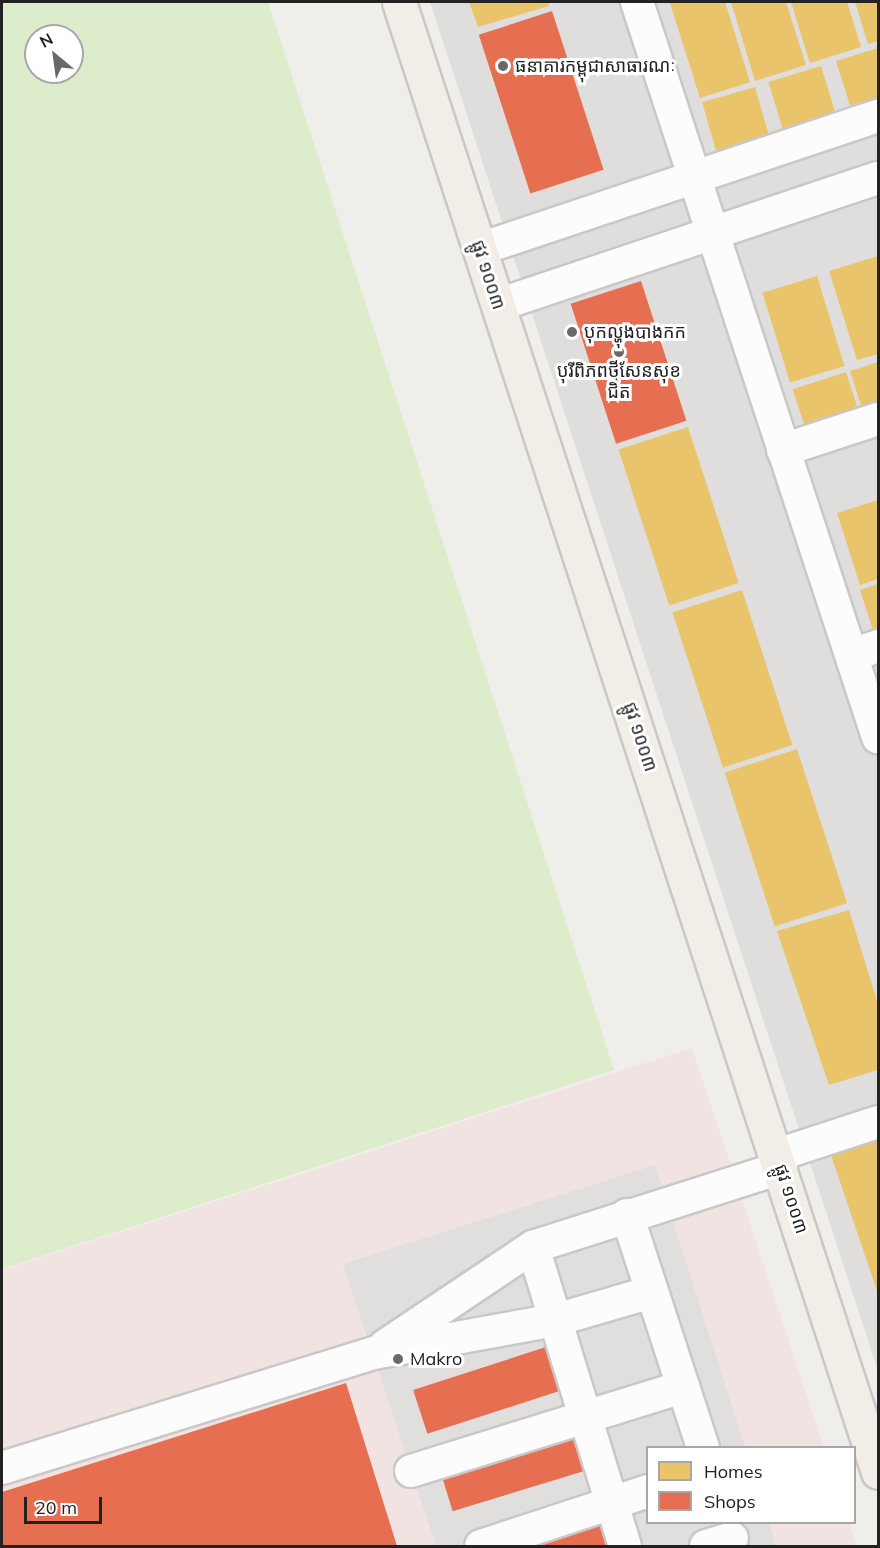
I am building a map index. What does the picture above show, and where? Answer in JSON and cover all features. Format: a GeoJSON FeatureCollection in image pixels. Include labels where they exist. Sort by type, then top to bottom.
{"type":"FeatureCollection","features":[{"type":"Feature","properties":{"kind":"main road","name":"ផ្លូវ ១០០៣"},"geometry":{"type":"LineString","coordinates":[[399,2],[879,1472]]}},
{"type":"Feature","properties":{"kind":"street"},"geometry":{"type":"LineString","coordinates":[[637,2],[783,450],[865,651],[879,737]]}},
{"type":"Feature","properties":{"kind":"street"},"geometry":{"type":"LineString","coordinates":[[480,249],[879,116]]}},
{"type":"Feature","properties":{"kind":"street"},"geometry":{"type":"LineString","coordinates":[[498,305],[879,178]]}},
{"type":"Feature","properties":{"kind":"street"},"geometry":{"type":"LineString","coordinates":[[783,450],[879,419]]}},
{"type":"Feature","properties":{"kind":"street"},"geometry":{"type":"LineString","coordinates":[[374,1353],[533,1247],[779,1162],[879,1122]]}},
{"type":"Feature","properties":{"kind":"street"},"geometry":{"type":"LineString","coordinates":[[627,1215],[702,1446]]}},
{"type":"Feature","properties":{"kind":"street"},"geometry":{"type":"LineString","coordinates":[[533,1247],[625,1546]]}},
{"type":"Feature","properties":{"kind":"street"},"geometry":{"type":"LineString","coordinates":[[2,1468],[374,1353],[555,1320],[652,1292]]}},
{"type":"Feature","properties":{"kind":"street"},"geometry":{"type":"LineString","coordinates":[[411,1471],[683,1387]]}},
{"type":"Feature","properties":{"kind":"street"},"geometry":{"type":"LineString","coordinates":[[481,1546],[646,1492]]}},
{"type":"Feature","properties":{"kind":"shaded area"},"geometry":{"type":"Polygon","coordinates":[[[430,2],[878,2],[878,1371],[832,1230],[430,2]]]}},
{"type":"Feature","properties":{"kind":"shaded area","name":"Makro"},"geometry":{"type":"Polygon","coordinates":[[[692,1048],[824,1446],[646,1446],[646,1524],[849,1524],[857,1546],[2,1546],[2,1270],[692,1048]]]}},
{"type":"Feature","properties":{"kind":"shaded area"},"geometry":{"type":"Polygon","coordinates":[[[655,1165],[745,1446],[646,1446],[646,1524],[769,1524],[776,1546],[436,1546],[343,1264],[655,1165]]]}},
{"type":"Feature","properties":{"kind":"green space"},"geometry":{"type":"Polygon","coordinates":[[[2,2],[268,2],[614,1070],[2,1269],[2,2]]]}},
{"type":"Feature","properties":{"kind":"building: Homes"},"geometry":{"type":"Polygon","coordinates":[[[469,2],[548,2],[549,6],[478,27],[469,2]]]}},
{"type":"Feature","properties":{"kind":"building: Homes"},"geometry":{"type":"Polygon","coordinates":[[[725,2],[750,82],[700,98],[670,3],[725,2]]]}},
{"type":"Feature","properties":{"kind":"building: Homes"},"geometry":{"type":"Polygon","coordinates":[[[731,2],[786,2],[806,65],[755,81],[731,2]]]}},
{"type":"Feature","properties":{"kind":"building: Homes"},"geometry":{"type":"Polygon","coordinates":[[[791,2],[847,2],[861,47],[810,63],[791,2]]]}},
{"type":"Feature","properties":{"kind":"building: Homes"},"geometry":{"type":"Polygon","coordinates":[[[855,2],[878,2],[878,41],[868,44],[855,2]]]}},
{"type":"Feature","properties":{"kind":"building: Homes"},"geometry":{"type":"Polygon","coordinates":[[[878,48],[878,114],[855,121],[836,61],[878,48]]]}},
{"type":"Feature","properties":{"kind":"building: Homes"},"geometry":{"type":"Polygon","coordinates":[[[821,66],[840,127],[787,143],[768,82],[821,66]]]}},
{"type":"Feature","properties":{"kind":"building: Homes"},"geometry":{"type":"Polygon","coordinates":[[[755,87],[773,149],[720,164],[702,102],[755,87]]]}},
{"type":"Feature","properties":{"kind":"building: Homes"},"geometry":{"type":"Polygon","coordinates":[[[878,256],[878,354],[857,360],[829,271],[878,256]]]}},
{"type":"Feature","properties":{"kind":"building: Homes"},"geometry":{"type":"Polygon","coordinates":[[[817,276],[844,366],[790,383],[762,293],[817,276]]]}},
{"type":"Feature","properties":{"kind":"building: Homes"},"geometry":{"type":"Polygon","coordinates":[[[878,362],[878,417],[866,421],[850,371],[878,362]]]}},
{"type":"Feature","properties":{"kind":"building: Homes"},"geometry":{"type":"Polygon","coordinates":[[[846,372],[862,421],[809,439],[793,389],[846,372]]]}},
{"type":"Feature","properties":{"kind":"building: Homes"},"geometry":{"type":"Polygon","coordinates":[[[688,427],[739,583],[669,606],[619,450],[688,427]]]}},
{"type":"Feature","properties":{"kind":"building: Homes"},"geometry":{"type":"Polygon","coordinates":[[[878,500],[878,579],[860,585],[837,513],[878,500]]]}},
{"type":"Feature","properties":{"kind":"building: Homes"},"geometry":{"type":"Polygon","coordinates":[[[878,584],[878,646],[860,590],[878,584]]]}},
{"type":"Feature","properties":{"kind":"building: Homes"},"geometry":{"type":"Polygon","coordinates":[[[742,590],[792,745],[723,768],[673,613],[742,590]]]}},
{"type":"Feature","properties":{"kind":"building: Homes"},"geometry":{"type":"Polygon","coordinates":[[[797,749],[847,903],[775,927],[725,772],[797,749]]]}},
{"type":"Feature","properties":{"kind":"building: Homes"},"geometry":{"type":"Polygon","coordinates":[[[849,910],[878,1004],[878,1070],[829,1085],[777,931],[849,910]]]}},
{"type":"Feature","properties":{"kind":"building: Homes"},"geometry":{"type":"Polygon","coordinates":[[[878,1138],[878,1294],[831,1155],[878,1138]]]}},
{"type":"Feature","properties":{"kind":"building: Shops"},"geometry":{"type":"Polygon","coordinates":[[[552,11],[604,170],[530,194],[479,35],[552,11]]]}},
{"type":"Feature","properties":{"kind":"building: Shops"},"geometry":{"type":"Polygon","coordinates":[[[641,281],[686,421],[616,444],[571,304],[641,281]]]}},
{"type":"Feature","properties":{"kind":"building: Shops"},"geometry":{"type":"Polygon","coordinates":[[[552,1345],[566,1389],[427,1434],[413,1390],[552,1345]]]}},
{"type":"Feature","properties":{"kind":"building: Shops"},"geometry":{"type":"Polygon","coordinates":[[[346,1383],[397,1546],[2,1546],[2,1492],[346,1383]]]}},
{"type":"Feature","properties":{"kind":"building: Shops"},"geometry":{"type":"Polygon","coordinates":[[[581,1425],[594,1468],[453,1511],[439,1468],[581,1425]]]}},
{"type":"Feature","properties":{"kind":"building: Shops"},"geometry":{"type":"Polygon","coordinates":[[[607,1509],[619,1546],[491,1546],[607,1509]]]}},
{"type":"Feature","properties":{"kind":"place","name":"ធនាគារកម្ពុជាសាធារណៈ"},"geometry":{"type":"Point","coordinates":[503,66]}},
{"type":"Feature","properties":{"kind":"place","name":"បុកល្ហុងបាងកក"},"geometry":{"type":"Point","coordinates":[572,332]}},
{"type":"Feature","properties":{"kind":"place","name":"បុរីពិភពថ្មីសែនសុខ ជិត"},"geometry":{"type":"Point","coordinates":[619,352]}},
{"type":"Feature","properties":{"kind":"place","name":"Makro"},"geometry":{"type":"Point","coordinates":[398,1359]}}]}
